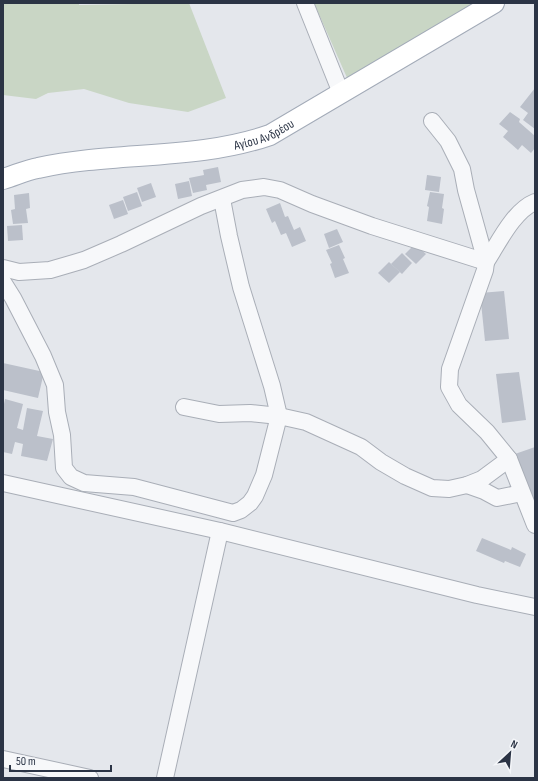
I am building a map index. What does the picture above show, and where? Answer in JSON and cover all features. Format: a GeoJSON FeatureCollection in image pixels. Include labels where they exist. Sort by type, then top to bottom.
{"type":"FeatureCollection","features":[{"type":"Feature","properties":{"kind":"main road","name":"Αγίου Ανδρέου"},"geometry":{"type":"LineString","coordinates":[[3,179],[37,168],[73,162],[200,151],[237,145],[270,135],[494,3]]}},
{"type":"Feature","properties":{"kind":"street"},"geometry":{"type":"LineString","coordinates":[[305,3],[341,94]]}},
{"type":"Feature","properties":{"kind":"street"},"geometry":{"type":"LineString","coordinates":[[432,121],[448,141],[462,169],[466,190],[486,262],[485,270],[450,369],[449,387],[459,405],[487,432],[508,459],[535,524]]}},
{"type":"Feature","properties":{"kind":"street"},"geometry":{"type":"LineString","coordinates":[[3,268],[19,272],[50,270],[84,260],[201,206],[242,190],[264,187],[280,190],[312,204],[372,226],[486,262]]}},
{"type":"Feature","properties":{"kind":"street"},"geometry":{"type":"LineString","coordinates":[[3,282],[44,356],[55,385],[57,412],[62,435],[64,468],[71,477],[84,483],[134,487],[233,513],[241,510],[250,503],[264,475],[279,416],[272,386],[241,286],[222,198]]}},
{"type":"Feature","properties":{"kind":"street"},"geometry":{"type":"LineString","coordinates":[[486,262],[514,219],[535,202]]}},
{"type":"Feature","properties":{"kind":"street"},"geometry":{"type":"LineString","coordinates":[[184,406],[219,414],[250,413],[279,416],[306,422],[361,446],[381,462],[405,476],[432,488],[449,489],[467,485],[482,479],[508,459]]}},
{"type":"Feature","properties":{"kind":"street"},"geometry":{"type":"LineString","coordinates":[[3,483],[220,531],[477,595],[535,607]]}},
{"type":"Feature","properties":{"kind":"street"},"geometry":{"type":"LineString","coordinates":[[467,485],[484,491],[497,498],[522,493]]}},
{"type":"Feature","properties":{"kind":"street"},"geometry":{"type":"LineString","coordinates":[[165,778],[220,531]]}},
{"type":"Feature","properties":{"kind":"street"},"geometry":{"type":"LineString","coordinates":[[3,759],[90,778]]}},
{"type":"Feature","properties":{"kind":"green space"},"geometry":{"type":"Polygon","coordinates":[[[3,3],[79,3],[79,5],[189,3],[226,98],[188,112],[129,103],[84,89],[48,93],[36,99],[3,95],[3,3]]]}},
{"type":"Feature","properties":{"kind":"green space"},"geometry":{"type":"Polygon","coordinates":[[[314,3],[478,3],[348,80],[314,3]]]}},
{"type":"Feature","properties":{"kind":"building"},"geometry":{"type":"Polygon","coordinates":[[[535,88],[535,129],[523,120],[528,113],[520,107],[535,88]]]}},
{"type":"Feature","properties":{"kind":"building"},"geometry":{"type":"Polygon","coordinates":[[[510,112],[520,119],[519,122],[535,136],[535,148],[531,153],[522,145],[518,150],[503,137],[508,131],[499,124],[510,112]]]}},
{"type":"Feature","properties":{"kind":"building"},"geometry":{"type":"Polygon","coordinates":[[[218,167],[221,182],[206,185],[207,190],[193,193],[189,178],[204,175],[203,170],[218,167]]]}},
{"type":"Feature","properties":{"kind":"building"},"geometry":{"type":"Polygon","coordinates":[[[427,175],[441,177],[439,192],[425,190],[427,175]]]}},
{"type":"Feature","properties":{"kind":"building"},"geometry":{"type":"Polygon","coordinates":[[[189,181],[192,196],[178,199],[175,184],[189,181]]]}},
{"type":"Feature","properties":{"kind":"building"},"geometry":{"type":"Polygon","coordinates":[[[151,183],[156,197],[142,202],[137,188],[151,183]]]}},
{"type":"Feature","properties":{"kind":"building"},"geometry":{"type":"Polygon","coordinates":[[[137,192],[142,206],[128,211],[123,197],[137,192]]]}},
{"type":"Feature","properties":{"kind":"building"},"geometry":{"type":"Polygon","coordinates":[[[430,192],[444,194],[442,224],[427,221],[429,207],[427,206],[430,192]]]}},
{"type":"Feature","properties":{"kind":"building"},"geometry":{"type":"Polygon","coordinates":[[[29,193],[30,208],[26,209],[28,223],[13,224],[11,210],[15,209],[14,195],[29,193]]]}},
{"type":"Feature","properties":{"kind":"building"},"geometry":{"type":"Polygon","coordinates":[[[123,200],[128,214],[114,219],[109,205],[123,200]]]}},
{"type":"Feature","properties":{"kind":"building"},"geometry":{"type":"Polygon","coordinates":[[[280,203],[285,217],[288,216],[294,230],[300,227],[306,241],[292,247],[286,233],[281,235],[275,221],[272,223],[266,209],[280,203]]]}},
{"type":"Feature","properties":{"kind":"building"},"geometry":{"type":"Polygon","coordinates":[[[22,225],[23,240],[8,241],[7,226],[22,225]]]}},
{"type":"Feature","properties":{"kind":"building"},"geometry":{"type":"Polygon","coordinates":[[[337,229],[343,242],[329,248],[324,234],[337,229]]]}},
{"type":"Feature","properties":{"kind":"building"},"geometry":{"type":"Polygon","coordinates":[[[415,244],[426,254],[416,264],[405,254],[415,244]]]}},
{"type":"Feature","properties":{"kind":"building"},"geometry":{"type":"Polygon","coordinates":[[[339,245],[345,258],[343,259],[349,273],[335,278],[330,264],[332,263],[326,250],[339,245]]]}},
{"type":"Feature","properties":{"kind":"building"},"geometry":{"type":"Polygon","coordinates":[[[402,253],[412,263],[402,274],[391,264],[402,253]]]}},
{"type":"Feature","properties":{"kind":"building"},"geometry":{"type":"Polygon","coordinates":[[[389,262],[400,272],[389,283],[378,273],[389,262]]]}},
{"type":"Feature","properties":{"kind":"building"},"geometry":{"type":"Polygon","coordinates":[[[504,291],[509,339],[485,341],[480,293],[504,291]]]}},
{"type":"Feature","properties":{"kind":"building"},"geometry":{"type":"Polygon","coordinates":[[[3,363],[44,372],[38,398],[3,390],[3,363]]]}},
{"type":"Feature","properties":{"kind":"building"},"geometry":{"type":"Polygon","coordinates":[[[519,372],[526,420],[502,423],[496,374],[519,372]]]}},
{"type":"Feature","properties":{"kind":"building"},"geometry":{"type":"Polygon","coordinates":[[[5,399],[23,404],[17,428],[23,430],[27,408],[43,411],[37,436],[53,439],[47,461],[21,456],[23,444],[15,442],[12,454],[3,452],[3,409],[5,399]]]}},
{"type":"Feature","properties":{"kind":"building"},"geometry":{"type":"Polygon","coordinates":[[[535,447],[535,499],[533,500],[515,454],[535,447]]]}},
{"type":"Feature","properties":{"kind":"building"},"geometry":{"type":"Polygon","coordinates":[[[482,538],[511,550],[512,547],[526,554],[520,567],[505,561],[504,563],[476,551],[482,538]]]}}]}
